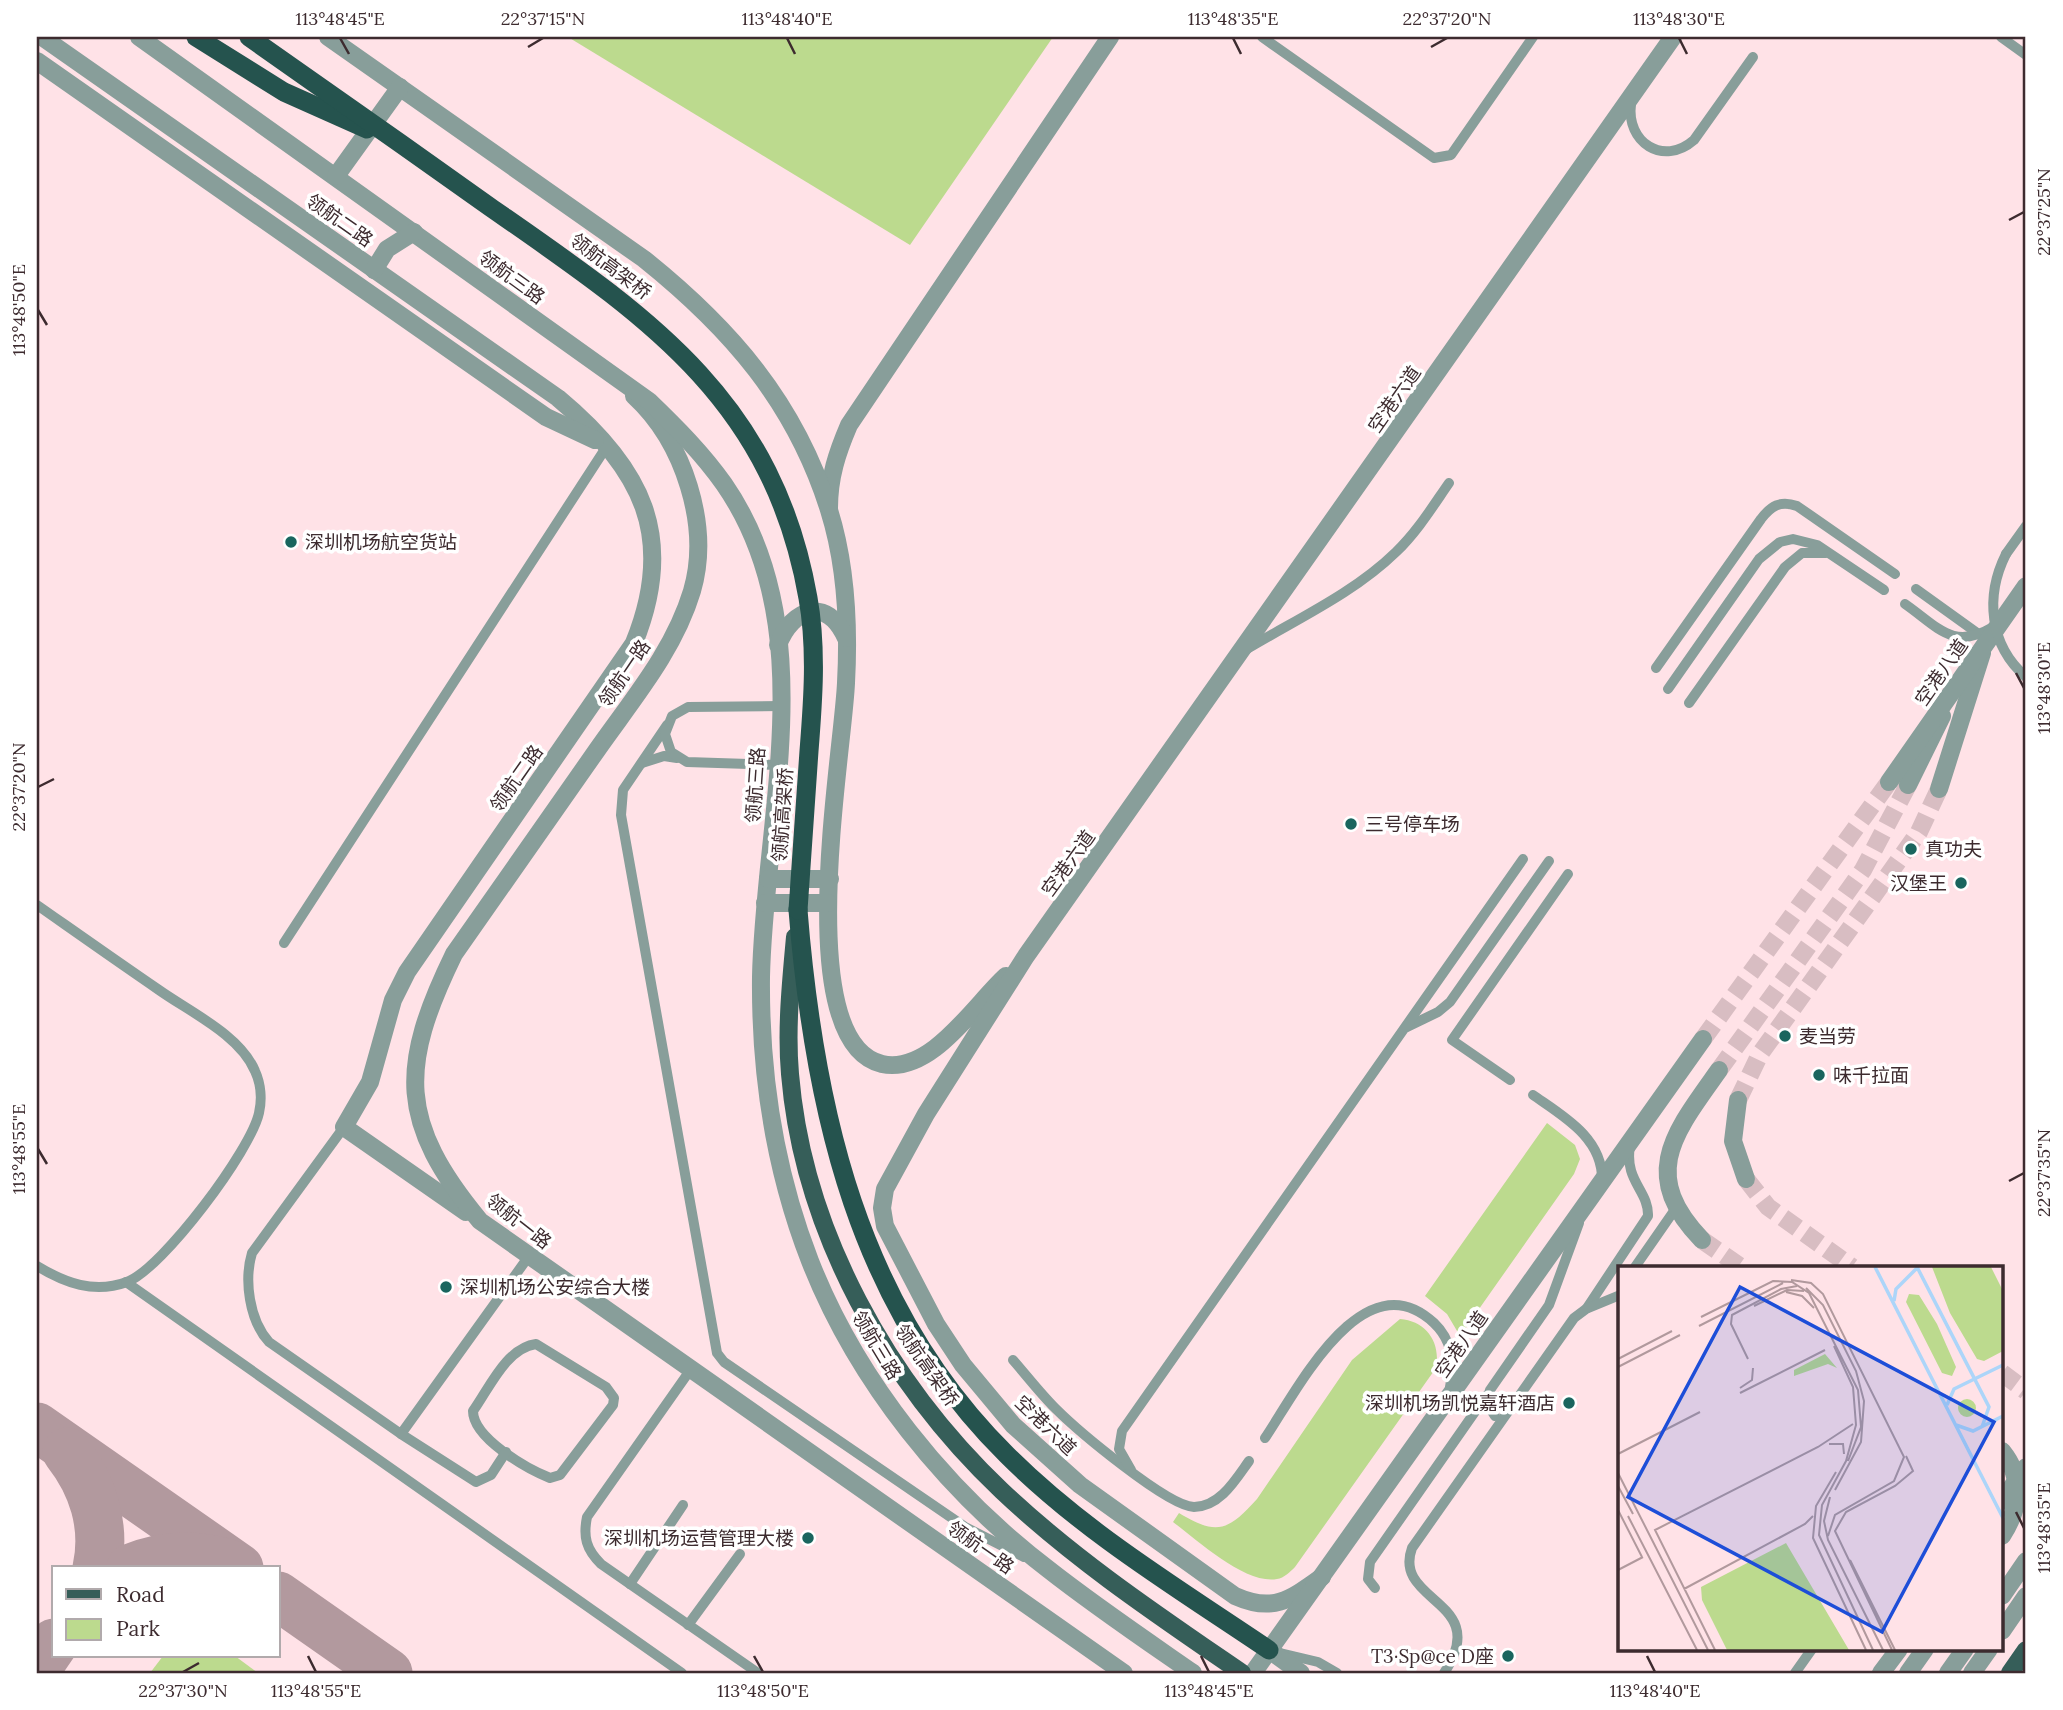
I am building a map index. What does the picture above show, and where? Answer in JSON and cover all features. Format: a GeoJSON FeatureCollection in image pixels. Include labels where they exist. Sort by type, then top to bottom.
{"type":"FeatureCollection","features":[{"type":"Feature","properties":{"kind":"highway"},"geometry":{"type":"LineString","coordinates":[[196,37],[284,92],[398,141]]}},
{"type":"Feature","properties":{"kind":"highway","name":"领航高架桥"},"geometry":{"type":"LineString","coordinates":[[249,37],[613,293],[694,365],[727,404],[752,441],[780,497],[798,551],[809,601],[814,659],[798,909]]}},
{"type":"Feature","properties":{"kind":"highway"},"geometry":{"type":"LineString","coordinates":[[798,909],[802,965],[822,1093],[844,1184],[861,1229],[904,1315],[948,1385],[1006,1454],[1052,1496],[1095,1531],[1269,1650]]}},
{"type":"Feature","properties":{"kind":"main road","name":"领航高架桥"},"geometry":{"type":"LineString","coordinates":[[798,909],[788,1026],[790,1074],[802,1149],[825,1226],[872,1324],[928,1410],[1001,1490],[1075,1553],[1242,1673]]}},
{"type":"Feature","properties":{"kind":"main road"},"geometry":{"type":"LineString","coordinates":[[2010,1673],[2026,1650]]}},
{"type":"Feature","properties":{"kind":"street","name":"领航二路"},"geometry":{"type":"LineString","coordinates":[[42,37],[558,398],[607,446],[633,483],[652,535],[652,584],[645,615],[634,643],[407,972],[393,1000],[370,1082],[344,1127]]}},
{"type":"Feature","properties":{"kind":"street","name":"领航三路"},"geometry":{"type":"LineString","coordinates":[[139,37],[649,401],[673,424],[724,485],[756,546],[773,607],[778,646],[781,706],[778,765],[761,979],[767,1092],[783,1176],[811,1265],[835,1316],[887,1403],[945,1472],[1046,1568],[1193,1673]]}},
{"type":"Feature","properties":{"kind":"street"},"geometry":{"type":"LineString","coordinates":[[328,37],[644,259],[689,295],[727,331],[779,403],[830,512]]}},
{"type":"Feature","properties":{"kind":"street"},"geometry":{"type":"LineString","coordinates":[[1026,957],[984,996],[938,1047],[902,1064],[882,1064],[863,1054],[846,1034],[838,1012],[827,944],[847,641],[829,486],[836,456],[849,425],[1110,37]]}},
{"type":"Feature","properties":{"kind":"street","name":"空港六道"},"geometry":{"type":"LineString","coordinates":[[1322,1577],[1296,1595],[1280,1602],[1251,1603],[1235,1596],[1080,1485],[1042,1454],[986,1395],[936,1324],[884,1226],[882,1208],[885,1189],[926,1114],[1026,957],[1673,37]]}},
{"type":"Feature","properties":{"kind":"street","name":"领航二路"},"geometry":{"type":"LineString","coordinates":[[37,61],[546,417],[607,446]]}},
{"type":"Feature","properties":{"kind":"street"},"geometry":{"type":"LineString","coordinates":[[336,176],[400,87]]}},
{"type":"Feature","properties":{"kind":"street"},"geometry":{"type":"LineString","coordinates":[[374,270],[387,249],[414,232]]}},
{"type":"Feature","properties":{"kind":"street","name":"领航一路"},"geometry":{"type":"LineString","coordinates":[[606,370],[639,401],[659,425],[688,485],[697,521],[692,589],[663,654],[454,954],[431,1001],[414,1070],[416,1097],[433,1156],[449,1183],[480,1221],[1124,1673]]}},
{"type":"Feature","properties":{"kind":"street","name":"空港八道"},"geometry":{"type":"LineString","coordinates":[[1889,782],[1958,684],[1983,640],[2023,594]]}},
{"type":"Feature","properties":{"kind":"street"},"geometry":{"type":"LineString","coordinates":[[778,646],[788,622],[808,612],[827,614],[835,619],[847,641]]}},
{"type":"Feature","properties":{"kind":"street"},"geometry":{"type":"LineString","coordinates":[[1939,789],[1983,640]]}},
{"type":"Feature","properties":{"kind":"street"},"geometry":{"type":"LineString","coordinates":[[1908,785],[1958,684]]}},
{"type":"Feature","properties":{"kind":"street"},"geometry":{"type":"LineString","coordinates":[[768,878],[830,879]]}},
{"type":"Feature","properties":{"kind":"street"},"geometry":{"type":"LineString","coordinates":[[765,903],[828,903]]}},
{"type":"Feature","properties":{"kind":"street","name":"空港八道"},"geometry":{"type":"LineString","coordinates":[[1253,1673],[1703,1039]]}},
{"type":"Feature","properties":{"kind":"street"},"geometry":{"type":"LineString","coordinates":[[1702,1240],[1676,1208],[1667,1171],[1674,1136],[1719,1070]]}},
{"type":"Feature","properties":{"kind":"street"},"geometry":{"type":"LineString","coordinates":[[1738,1100],[1734,1141],[1746,1179]]}},
{"type":"Feature","properties":{"kind":"street"},"geometry":{"type":"LineString","coordinates":[[344,1127],[480,1221]]}},
{"type":"Feature","properties":{"kind":"street"},"geometry":{"type":"LineString","coordinates":[[2004,1455],[2015,1475],[2018,1490],[2017,1505],[2004,1532]]}},
{"type":"Feature","properties":{"kind":"street"},"geometry":{"type":"LineString","coordinates":[[2004,1498],[2026,1466]]}},
{"type":"Feature","properties":{"kind":"street"},"geometry":{"type":"LineString","coordinates":[[2004,1593],[2026,1561]]}},
{"type":"Feature","properties":{"kind":"street"},"geometry":{"type":"LineString","coordinates":[[2004,1627],[2026,1595]]}},
{"type":"Feature","properties":{"kind":"street"},"geometry":{"type":"LineString","coordinates":[[1269,1650],[1301,1673]]}},
{"type":"Feature","properties":{"kind":"street"},"geometry":{"type":"LineString","coordinates":[[1881,1673],[1898,1650]]}},
{"type":"Feature","properties":{"kind":"street"},"geometry":{"type":"LineString","coordinates":[[1908,1673],[1924,1650]]}},
{"type":"Feature","properties":{"kind":"street"},"geometry":{"type":"LineString","coordinates":[[1948,1673],[1964,1650]]}},
{"type":"Feature","properties":{"kind":"street"},"geometry":{"type":"LineString","coordinates":[[1972,1673],[1988,1650]]}},
{"type":"Feature","properties":{"kind":"lane"},"geometry":{"type":"LineString","coordinates":[[1262,37],[1434,158],[1442,159],[1451,155],[1533,37]]}},
{"type":"Feature","properties":{"kind":"lane"},"geometry":{"type":"LineString","coordinates":[[2001,37],[2026,55]]}},
{"type":"Feature","properties":{"kind":"lane"},"geometry":{"type":"LineString","coordinates":[[1632,96],[1630,121],[1636,137],[1649,148],[1673,152],[1694,140],[1753,58]]}},
{"type":"Feature","properties":{"kind":"lane"},"geometry":{"type":"LineString","coordinates":[[284,943],[607,446]]}},
{"type":"Feature","properties":{"kind":"lane"},"geometry":{"type":"LineString","coordinates":[[1243,651],[1338,596],[1383,563],[1410,537],[1450,483]]}},
{"type":"Feature","properties":{"kind":"lane"},"geometry":{"type":"LineString","coordinates":[[1656,668],[1760,519],[1775,505],[1789,503],[1797,506],[1895,574]]}},
{"type":"Feature","properties":{"kind":"lane"},"geometry":{"type":"LineString","coordinates":[[2026,526],[1997,575],[1992,609],[2000,642],[2026,677]]}},
{"type":"Feature","properties":{"kind":"lane"},"geometry":{"type":"LineString","coordinates":[[1668,689],[1769,549],[1793,539],[1805,540],[1835,556],[1884,590]]}},
{"type":"Feature","properties":{"kind":"lane"},"geometry":{"type":"LineString","coordinates":[[1689,703],[1785,567],[1802,553],[1822,551],[1835,556]]}},
{"type":"Feature","properties":{"kind":"lane"},"geometry":{"type":"LineString","coordinates":[[1916,589],[1983,640]]}},
{"type":"Feature","properties":{"kind":"lane"},"geometry":{"type":"LineString","coordinates":[[1905,604],[1951,636],[1983,640]]}},
{"type":"Feature","properties":{"kind":"lane"},"geometry":{"type":"LineString","coordinates":[[781,706],[688,707],[679,710],[623,790],[621,816],[717,1353],[723,1362],[965,1527],[1046,1568]]}},
{"type":"Feature","properties":{"kind":"lane"},"geometry":{"type":"LineString","coordinates":[[667,724],[666,743],[678,758]]}},
{"type":"Feature","properties":{"kind":"lane"},"geometry":{"type":"LineString","coordinates":[[641,763],[664,756],[687,762],[778,765]]}},
{"type":"Feature","properties":{"kind":"lane"},"geometry":{"type":"LineString","coordinates":[[1131,1470],[1119,1449],[1122,1431],[1522,859]]}},
{"type":"Feature","properties":{"kind":"lane"},"geometry":{"type":"LineString","coordinates":[[1402,1032],[1438,1012],[1450,1002],[1549,861]]}},
{"type":"Feature","properties":{"kind":"lane"},"geometry":{"type":"LineString","coordinates":[[1510,1080],[1452,1040],[1568,874]]}},
{"type":"Feature","properties":{"kind":"lane"},"geometry":{"type":"LineString","coordinates":[[37,905],[229,1039],[255,1071],[261,1091],[260,1112],[251,1135],[177,1243],[143,1274],[126,1282],[90,1287],[73,1284],[37,1266]]}},
{"type":"Feature","properties":{"kind":"lane"},"geometry":{"type":"LineString","coordinates":[[1533,1095],[1586,1136],[1600,1160],[1602,1181]]}},
{"type":"Feature","properties":{"kind":"lane"},"geometry":{"type":"LineString","coordinates":[[344,1127],[252,1253],[248,1284],[256,1322],[269,1342],[401,1434],[476,1482],[491,1475],[506,1452]]}},
{"type":"Feature","properties":{"kind":"lane"},"geometry":{"type":"LineString","coordinates":[[1586,1309],[1648,1216],[1647,1205],[1630,1173],[1632,1139]]}},
{"type":"Feature","properties":{"kind":"lane"},"geometry":{"type":"LineString","coordinates":[[1375,1588],[1368,1579],[1370,1562],[1556,1292],[1584,1206]]}},
{"type":"Feature","properties":{"kind":"lane"},"geometry":{"type":"LineString","coordinates":[[1636,1266],[1676,1208]]}},
{"type":"Feature","properties":{"kind":"lane"},"geometry":{"type":"LineString","coordinates":[[401,1434],[529,1256]]}},
{"type":"Feature","properties":{"kind":"lane"},"geometry":{"type":"LineString","coordinates":[[126,1282],[682,1673]]}},
{"type":"Feature","properties":{"kind":"lane"},"geometry":{"type":"LineString","coordinates":[[1444,1673],[1457,1649],[1457,1632],[1447,1612],[1414,1580],[1408,1570],[1412,1548],[1574,1318],[1618,1293]]}},
{"type":"Feature","properties":{"kind":"lane"},"geometry":{"type":"LineString","coordinates":[[1265,1438],[1330,1344],[1352,1320],[1372,1309],[1407,1308],[1436,1326],[1452,1357],[1448,1398]]}},
{"type":"Feature","properties":{"kind":"lane"},"geometry":{"type":"LineString","coordinates":[[536,1344],[612,1392],[613,1405],[560,1475],[550,1478],[539,1474],[506,1452],[481,1434],[473,1420],[473,1412],[510,1357],[526,1345],[536,1344]]}},
{"type":"Feature","properties":{"kind":"lane"},"geometry":{"type":"LineString","coordinates":[[1013,1360],[1055,1408],[1131,1470],[1181,1504],[1195,1507],[1211,1502],[1227,1491],[1249,1461]]}},
{"type":"Feature","properties":{"kind":"lane"},"geometry":{"type":"LineString","coordinates":[[691,1369],[587,1517],[584,1532],[592,1555],[758,1673]]}},
{"type":"Feature","properties":{"kind":"lane"},"geometry":{"type":"LineString","coordinates":[[1490,1390],[1486,1402],[1495,1416]]}},
{"type":"Feature","properties":{"kind":"lane"},"geometry":{"type":"LineString","coordinates":[[630,1584],[683,1505]]}},
{"type":"Feature","properties":{"kind":"lane"},"geometry":{"type":"LineString","coordinates":[[688,1625],[740,1554]]}},
{"type":"Feature","properties":{"kind":"lane"},"geometry":{"type":"LineString","coordinates":[[1269,1650],[1318,1662],[1337,1673]]}},
{"type":"Feature","properties":{"kind":"lane"},"geometry":{"type":"LineString","coordinates":[[1795,1673],[1811,1650]]}},
{"type":"Feature","properties":{"kind":"green space"},"geometry":{"type":"Polygon","coordinates":[[[568,37],[1053,37],[910,245],[568,37]]]}},
{"type":"Feature","properties":{"kind":"green space"},"geometry":{"type":"Polygon","coordinates":[[[1547,1123],[1575,1145],[1580,1159],[1574,1174],[1460,1336],[1447,1314],[1425,1296],[1547,1123]]]}},
{"type":"Feature","properties":{"kind":"green space"},"geometry":{"type":"Polygon","coordinates":[[[1400,1319],[1417,1324],[1430,1334],[1436,1350],[1436,1368],[1289,1573],[1277,1579],[1251,1575],[1208,1550],[1173,1522],[1179,1513],[1213,1527],[1230,1524],[1238,1518],[1257,1499],[1352,1360],[1400,1319]]]}},
{"type":"Feature","properties":{"kind":"green space"},"geometry":{"type":"Polygon","coordinates":[[[161,1658],[238,1658],[258,1673],[150,1673],[161,1658]]]}},
{"type":"Feature","properties":{"kind":"taxiway"},"geometry":{"type":"LineString","coordinates":[[37,1427],[236,1566]]}},
{"type":"Feature","properties":{"kind":"taxiway"},"geometry":{"type":"LineString","coordinates":[[67,1452],[84,1478],[95,1507],[100,1537],[97,1566]]}},
{"type":"Feature","properties":{"kind":"taxiway"},"geometry":{"type":"LineString","coordinates":[[136,1566],[181,1557],[232,1565]]}},
{"type":"Feature","properties":{"kind":"taxiway"},"geometry":{"type":"LineString","coordinates":[[280,1597],[388,1673]]}},
{"type":"Feature","properties":{"kind":"taxiway"},"geometry":{"type":"LineString","coordinates":[[37,1668],[52,1646]]}},
{"type":"Feature","properties":{"kind":"tunnel"},"geometry":{"type":"LineString","coordinates":[[1703,1039],[1889,782]]}},
{"type":"Feature","properties":{"kind":"tunnel"},"geometry":{"type":"LineString","coordinates":[[1719,1070],[1863,870],[1908,785]]}},
{"type":"Feature","properties":{"kind":"tunnel"},"geometry":{"type":"LineString","coordinates":[[1738,1100],[1760,1054],[1919,832],[1939,789]]}},
{"type":"Feature","properties":{"kind":"tunnel"},"geometry":{"type":"LineString","coordinates":[[1746,1179],[1768,1207],[1851,1266]]}},
{"type":"Feature","properties":{"kind":"tunnel"},"geometry":{"type":"LineString","coordinates":[[1702,1240],[1740,1266]]}},
{"type":"Feature","properties":{"kind":"tunnel"},"geometry":{"type":"LineString","coordinates":[[2004,1374],[2026,1391]]}},
{"type":"Feature","properties":{"kind":"place","name":"深圳机场航空货站"},"geometry":{"type":"Point","coordinates":[291,542]}},
{"type":"Feature","properties":{"kind":"place","name":"三号停车场"},"geometry":{"type":"Point","coordinates":[1351,824]}},
{"type":"Feature","properties":{"kind":"place","name":"真功夫"},"geometry":{"type":"Point","coordinates":[1911,849]}},
{"type":"Feature","properties":{"kind":"place","name":"汉堡王"},"geometry":{"type":"Point","coordinates":[1961,883]}},
{"type":"Feature","properties":{"kind":"place","name":"麦当劳"},"geometry":{"type":"Point","coordinates":[1785,1036]}},
{"type":"Feature","properties":{"kind":"place","name":"味千拉面"},"geometry":{"type":"Point","coordinates":[1819,1075]}},
{"type":"Feature","properties":{"kind":"place","name":"深圳机场公安综合大楼"},"geometry":{"type":"Point","coordinates":[446,1287]}},
{"type":"Feature","properties":{"kind":"place","name":"深圳机场凯悦嘉轩酒店"},"geometry":{"type":"Point","coordinates":[1569,1403]}},
{"type":"Feature","properties":{"kind":"place","name":"深圳机场运营管理大楼"},"geometry":{"type":"Point","coordinates":[808,1538]}},
{"type":"Feature","properties":{"kind":"place","name":"T3·Sp@ce D座"},"geometry":{"type":"Point","coordinates":[1508,1656]}}]}
